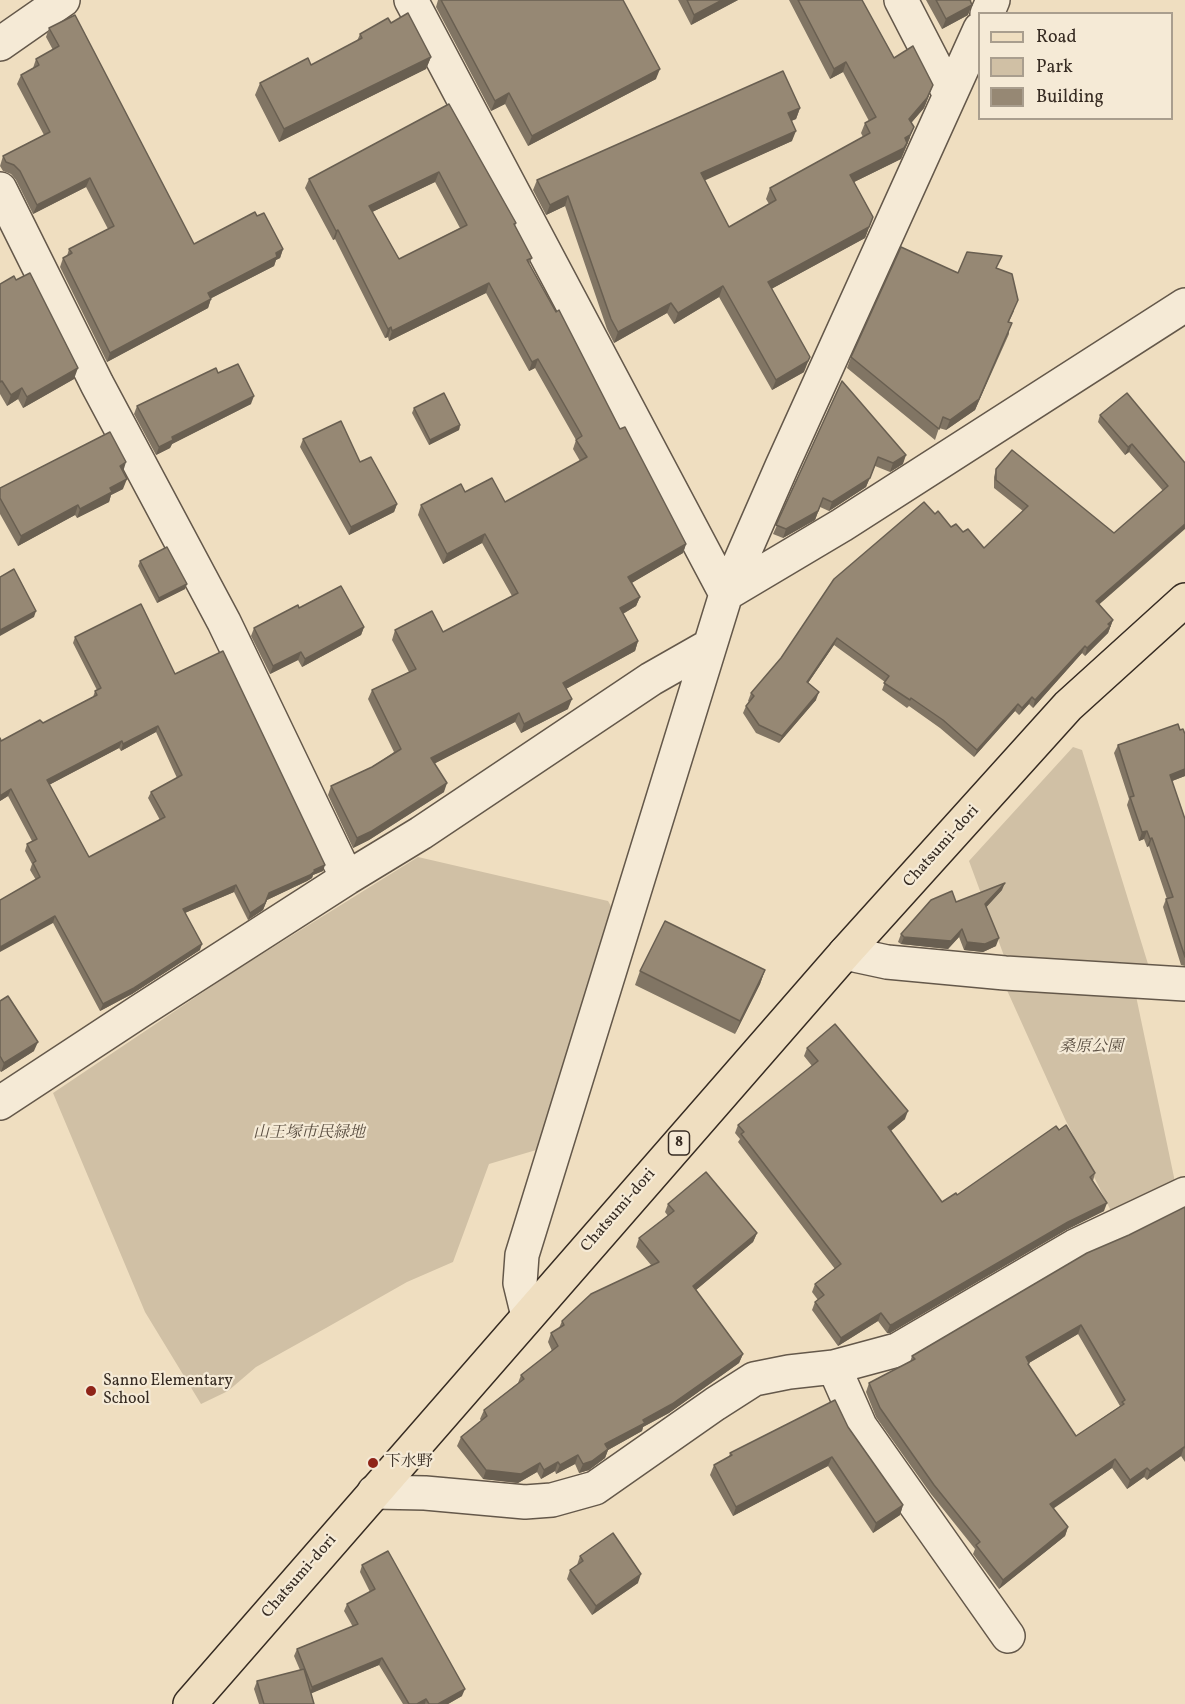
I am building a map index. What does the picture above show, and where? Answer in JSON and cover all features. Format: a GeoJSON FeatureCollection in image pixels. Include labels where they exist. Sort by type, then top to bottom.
{"type":"FeatureCollection","features":[{"type":"Feature","properties":{"kind":"main road","name":"Chatsumi-dori"},"geometry":{"type":"LineString","coordinates":[[190,1704],[845,953],[1068,706],[1185,600]]}},
{"type":"Feature","properties":{"kind":"street"},"geometry":{"type":"LineString","coordinates":[[0,45],[63,0]]}},
{"type":"Feature","properties":{"kind":"street"},"geometry":{"type":"LineString","coordinates":[[411,0],[726,594]]}},
{"type":"Feature","properties":{"kind":"street"},"geometry":{"type":"LineString","coordinates":[[901,0],[950,94]]}},
{"type":"Feature","properties":{"kind":"street"},"geometry":{"type":"LineString","coordinates":[[528,1316],[520,1283],[522,1255],[726,594],[786,455],[978,33]]}},
{"type":"Feature","properties":{"kind":"street"},"geometry":{"type":"LineString","coordinates":[[0,189],[97,384],[224,622],[347,878]]}},
{"type":"Feature","properties":{"kind":"street"},"geometry":{"type":"LineString","coordinates":[[726,594],[842,525],[1185,305]]}},
{"type":"Feature","properties":{"kind":"street"},"geometry":{"type":"LineString","coordinates":[[0,1103],[347,878],[421,833],[651,679],[710,646]]}},
{"type":"Feature","properties":{"kind":"street"},"geometry":{"type":"LineString","coordinates":[[845,953],[887,962],[1005,973],[1185,984]]}},
{"type":"Feature","properties":{"kind":"street"},"geometry":{"type":"LineString","coordinates":[[374,1492],[425,1493],[525,1502],[552,1500],[595,1488],[754,1379],[789,1371],[834,1367],[897,1350],[939,1328],[1075,1246],[1185,1194]]}},
{"type":"Feature","properties":{"kind":"street"},"geometry":{"type":"LineString","coordinates":[[834,1367],[860,1426],[1008,1636]]}},
{"type":"Feature","properties":{"kind":"green space"},"geometry":{"type":"Polygon","coordinates":[[[1073,747],[1082,750],[1148,964],[1142,972],[1007,964],[969,861],[1073,747]]]}},
{"type":"Feature","properties":{"kind":"green space","name":"山王塚市民緑地"},"geometry":{"type":"Polygon","coordinates":[[[418,857],[608,901],[616,915],[543,1148],[489,1164],[453,1262],[407,1282],[256,1367],[228,1391],[201,1404],[145,1312],[53,1093],[230,974],[418,857]]]}},
{"type":"Feature","properties":{"kind":"green space","name":"桑原公園"},"geometry":{"type":"Polygon","coordinates":[[[1006,988],[1136,996],[1175,1182],[1111,1211],[1065,1119],[1006,988]]]}},
{"type":"Feature","properties":{"kind":"building"},"geometry":{"type":"Polygon","coordinates":[[[441,0],[623,0],[660,69],[532,136],[509,93],[495,101],[441,0]]]}},
{"type":"Feature","properties":{"kind":"building"},"geometry":{"type":"Polygon","coordinates":[[[687,0],[722,0],[694,15],[687,0]]]}},
{"type":"Feature","properties":{"kind":"building"},"geometry":{"type":"Polygon","coordinates":[[[798,0],[862,0],[894,58],[913,46],[933,85],[927,98],[909,119],[914,127],[910,135],[905,138],[907,143],[904,148],[850,175],[873,217],[869,227],[768,282],[810,357],[808,361],[776,380],[723,286],[678,313],[671,303],[618,332],[611,319],[568,196],[550,205],[537,180],[783,71],[800,108],[788,113],[796,131],[701,173],[729,227],[776,200],[770,188],[870,133],[865,123],[876,117],[846,62],[834,69],[798,0]]]}},
{"type":"Feature","properties":{"kind":"building"},"geometry":{"type":"Polygon","coordinates":[[[936,0],[970,0],[972,5],[946,19],[936,0]]]}},
{"type":"Feature","properties":{"kind":"building"},"geometry":{"type":"Polygon","coordinates":[[[408,13],[431,57],[284,129],[260,83],[308,58],[311,65],[362,38],[360,34],[388,18],[391,23],[408,13]]]}},
{"type":"Feature","properties":{"kind":"building"},"geometry":{"type":"Polygon","coordinates":[[[75,15],[194,244],[255,212],[257,216],[264,213],[283,249],[276,253],[277,257],[208,293],[211,299],[110,353],[63,258],[72,253],[69,249],[114,226],[90,178],[37,205],[20,171],[14,165],[6,162],[3,156],[50,132],[21,75],[39,65],[36,59],[59,46],[49,28],[75,15]]]}},
{"type":"Feature","properties":{"kind":"building"},"geometry":{"type":"Polygon","coordinates":[[[449,104],[516,223],[514,224],[532,258],[527,260],[556,312],[559,310],[620,429],[625,427],[686,544],[628,577],[640,597],[620,608],[638,641],[563,683],[572,699],[524,724],[519,713],[431,758],[447,783],[372,831],[357,838],[331,786],[372,767],[401,749],[372,690],[416,669],[395,630],[432,611],[443,632],[518,593],[485,534],[447,554],[421,505],[461,484],[465,492],[492,478],[505,502],[587,457],[576,440],[582,436],[580,432],[538,359],[532,362],[489,283],[392,331],[391,327],[388,329],[338,230],[336,231],[309,179],[449,104]],[[439,172],[369,206],[399,259],[467,225],[439,172]]]}},
{"type":"Feature","properties":{"kind":"building"},"geometry":{"type":"Polygon","coordinates":[[[901,247],[958,273],[967,252],[1002,256],[996,268],[1012,274],[1018,300],[1008,322],[1012,323],[979,399],[950,420],[943,417],[939,429],[851,357],[901,247]]]}},
{"type":"Feature","properties":{"kind":"building"},"geometry":{"type":"Polygon","coordinates":[[[30,273],[78,368],[27,397],[22,388],[11,395],[2,381],[0,382],[0,284],[14,276],[16,280],[30,273]]]}},
{"type":"Feature","properties":{"kind":"building"},"geometry":{"type":"Polygon","coordinates":[[[238,364],[254,396],[172,437],[173,440],[159,447],[137,406],[216,368],[218,373],[238,364]]]}},
{"type":"Feature","properties":{"kind":"building"},"geometry":{"type":"Polygon","coordinates":[[[842,381],[906,455],[893,463],[878,457],[870,478],[832,502],[823,498],[818,511],[786,529],[776,525],[842,381]]]}},
{"type":"Feature","properties":{"kind":"building"},"geometry":{"type":"Polygon","coordinates":[[[444,393],[460,425],[430,440],[414,408],[444,393]]]}},
{"type":"Feature","properties":{"kind":"building"},"geometry":{"type":"Polygon","coordinates":[[[1127,393],[1185,463],[1185,524],[1096,601],[1113,620],[1108,624],[1110,626],[1087,648],[1085,646],[1035,700],[1032,697],[1022,708],[1018,704],[977,750],[943,720],[884,683],[889,676],[837,638],[807,682],[819,692],[782,736],[759,725],[746,706],[754,696],[751,693],[781,658],[834,579],[924,502],[935,514],[938,511],[951,527],[956,524],[963,532],[968,529],[984,548],[1028,506],[996,480],[996,469],[1012,450],[1114,533],[1168,486],[1132,444],[1128,447],[1100,415],[1127,393]]]}},
{"type":"Feature","properties":{"kind":"building"},"geometry":{"type":"Polygon","coordinates":[[[341,421],[360,462],[371,457],[397,504],[351,527],[303,439],[341,421]]]}},
{"type":"Feature","properties":{"kind":"building"},"geometry":{"type":"Polygon","coordinates":[[[110,432],[126,462],[120,466],[127,479],[110,488],[112,492],[80,509],[78,505],[21,536],[0,498],[0,488],[110,432]]]}},
{"type":"Feature","properties":{"kind":"building"},"geometry":{"type":"Polygon","coordinates":[[[167,547],[187,584],[159,598],[140,561],[167,547]]]}},
{"type":"Feature","properties":{"kind":"building"},"geometry":{"type":"Polygon","coordinates":[[[14,569],[36,611],[0,630],[0,577],[14,569]]]}},
{"type":"Feature","properties":{"kind":"building"},"geometry":{"type":"Polygon","coordinates":[[[341,586],[364,627],[305,659],[301,652],[273,666],[254,628],[341,586]]]}},
{"type":"Feature","properties":{"kind":"building"},"geometry":{"type":"Polygon","coordinates":[[[141,604],[175,674],[223,651],[325,865],[314,870],[310,875],[269,893],[265,903],[250,913],[236,885],[183,909],[202,944],[134,988],[103,1004],[55,916],[0,947],[0,900],[40,877],[33,863],[36,861],[27,844],[37,839],[11,789],[0,796],[0,738],[1,741],[40,720],[43,723],[97,695],[95,691],[101,688],[75,637],[141,604]],[[158,726],[123,744],[122,741],[47,780],[89,857],[165,817],[151,792],[182,775],[158,726]]]}},
{"type":"Feature","properties":{"kind":"building"},"geometry":{"type":"Polygon","coordinates":[[[1178,724],[1180,730],[1183,729],[1185,734],[1185,769],[1170,775],[1185,819],[1185,957],[1166,899],[1173,897],[1152,838],[1150,839],[1147,831],[1142,832],[1130,797],[1134,796],[1118,745],[1178,724]]]}},
{"type":"Feature","properties":{"kind":"building"},"geometry":{"type":"Polygon","coordinates":[[[1005,883],[985,904],[999,938],[985,944],[967,942],[962,929],[951,941],[904,937],[901,934],[931,900],[952,891],[956,902],[1005,883]]]}},
{"type":"Feature","properties":{"kind":"building"},"geometry":{"type":"Polygon","coordinates":[[[665,921],[765,970],[740,1021],[640,971],[665,921]]]}},
{"type":"Feature","properties":{"kind":"building"},"geometry":{"type":"Polygon","coordinates":[[[8,996],[38,1042],[4,1063],[0,1056],[0,1001],[8,996]]]}},
{"type":"Feature","properties":{"kind":"building"},"geometry":{"type":"Polygon","coordinates":[[[835,1024],[908,1111],[888,1127],[942,1202],[956,1193],[957,1195],[1056,1126],[1059,1130],[1066,1125],[1095,1173],[1090,1177],[1107,1203],[1068,1222],[893,1324],[890,1325],[881,1313],[841,1338],[815,1302],[824,1295],[815,1284],[841,1264],[741,1134],[744,1132],[738,1125],[818,1061],[807,1048],[835,1024]]]}},
{"type":"Feature","properties":{"kind":"building"},"geometry":{"type":"Polygon","coordinates":[[[706,1172],[757,1233],[693,1286],[743,1354],[672,1404],[643,1420],[645,1423],[605,1444],[608,1449],[592,1461],[583,1464],[578,1455],[560,1465],[558,1462],[544,1470],[540,1463],[521,1474],[486,1470],[461,1437],[487,1416],[484,1410],[524,1379],[521,1375],[558,1346],[551,1333],[564,1325],[562,1321],[591,1294],[659,1262],[639,1238],[674,1211],[668,1204],[706,1172]]]}},
{"type":"Feature","properties":{"kind":"building"},"geometry":{"type":"Polygon","coordinates":[[[1185,1207],[1185,1448],[1150,1471],[1147,1468],[1130,1480],[1115,1459],[1050,1504],[1068,1527],[1003,1580],[976,1545],[980,1542],[934,1485],[880,1408],[869,1383],[915,1359],[912,1356],[1087,1253],[1185,1207]],[[1081,1325],[1026,1357],[1028,1364],[1076,1436],[1124,1404],[1122,1402],[1125,1400],[1081,1325]]]}},
{"type":"Feature","properties":{"kind":"building"},"geometry":{"type":"Polygon","coordinates":[[[835,1400],[848,1427],[903,1505],[876,1523],[832,1457],[736,1507],[714,1465],[732,1455],[730,1453],[835,1400]]]}},
{"type":"Feature","properties":{"kind":"building"},"geometry":{"type":"Polygon","coordinates":[[[613,1533],[641,1574],[596,1606],[570,1570],[583,1561],[580,1556],[613,1533]]]}},
{"type":"Feature","properties":{"kind":"building"},"geometry":{"type":"Polygon","coordinates":[[[388,1551],[465,1689],[438,1704],[429,1704],[426,1699],[417,1704],[409,1704],[382,1658],[312,1687],[297,1649],[358,1624],[347,1604],[375,1589],[362,1565],[388,1551]]]}},
{"type":"Feature","properties":{"kind":"building"},"geometry":{"type":"Polygon","coordinates":[[[304,1669],[314,1704],[264,1704],[257,1681],[304,1669]]]}},
{"type":"Feature","properties":{"kind":"place","name":"Sanno Elementary School"},"geometry":{"type":"Point","coordinates":[91,1391]}},
{"type":"Feature","properties":{"kind":"place","name":"下水野"},"geometry":{"type":"Point","coordinates":[373,1463]}}]}
